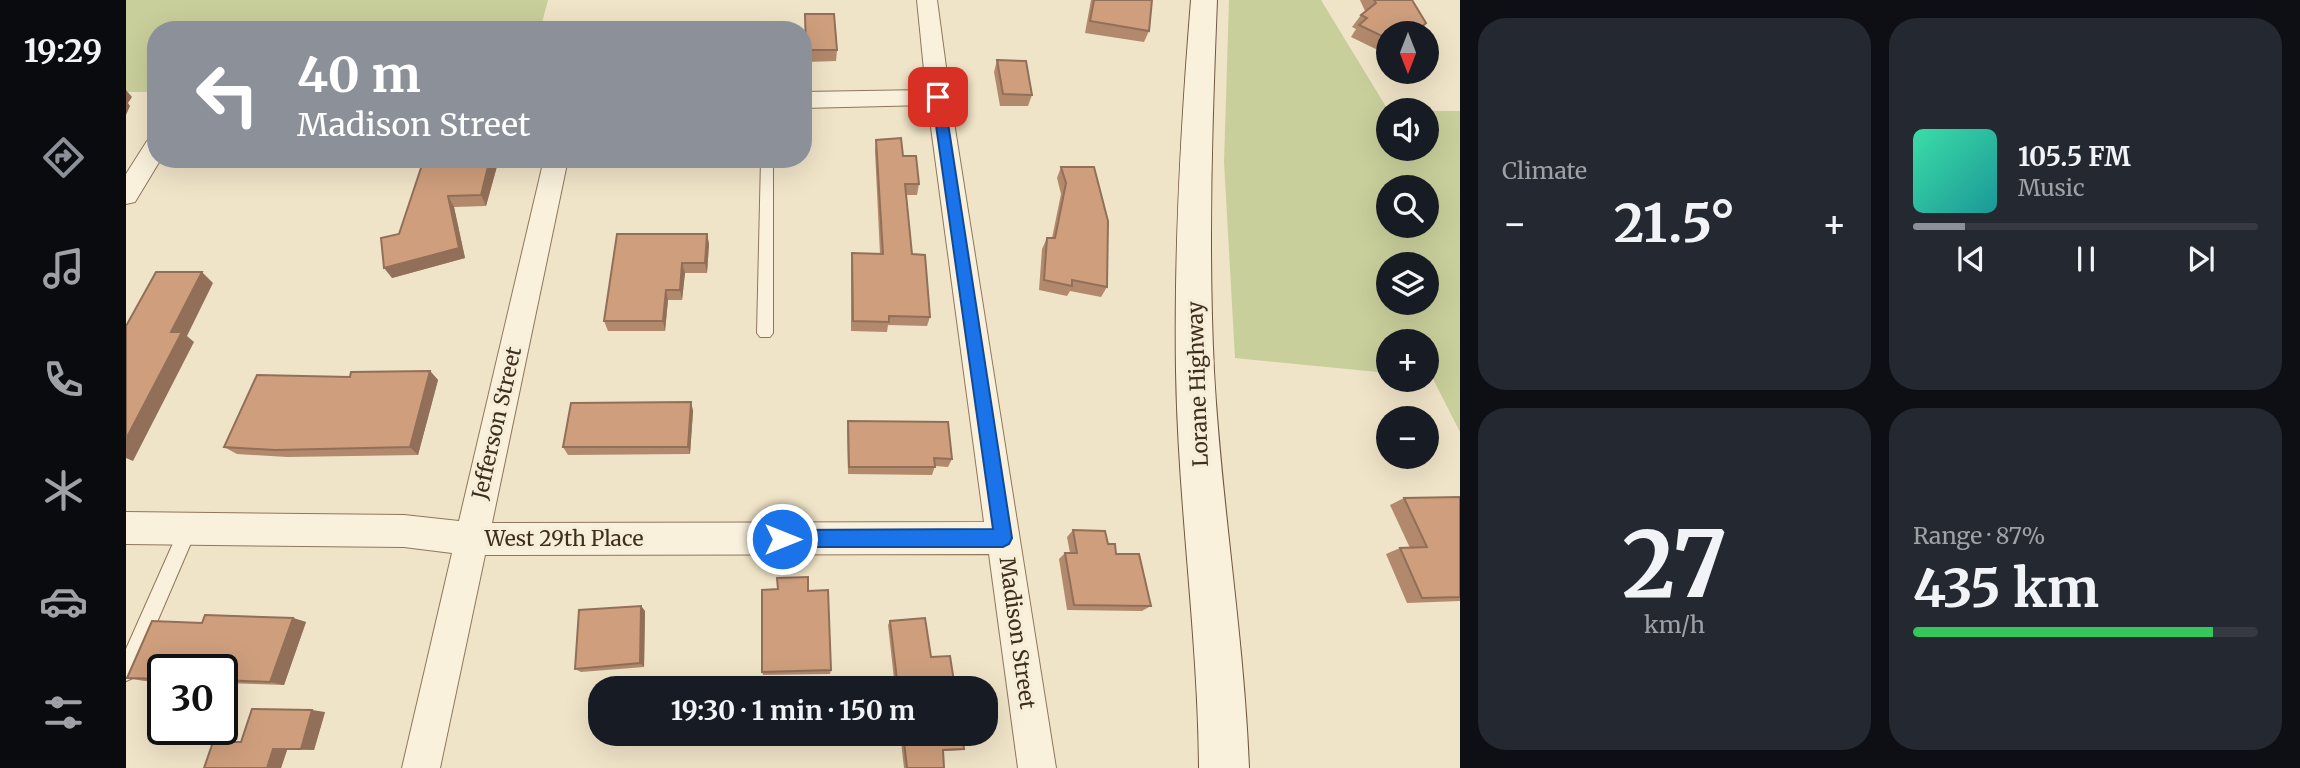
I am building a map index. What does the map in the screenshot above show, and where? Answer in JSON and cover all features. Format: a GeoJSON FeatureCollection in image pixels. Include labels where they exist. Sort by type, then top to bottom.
{"type":"FeatureCollection","features":[{"type":"Feature","properties":{"kind":"street","name":"Madison Street"},"geometry":{"type":"LineString","coordinates":[[927,0],[938,97],[1037,768]]}},
{"type":"Feature","properties":{"kind":"street","name":"Lorane Highway"},"geometry":{"type":"LineString","coordinates":[[1204,0],[1194,168],[1195,371],[1202,485],[1222,684],[1224,768]]}},
{"type":"Feature","properties":{"kind":"street"},"geometry":{"type":"LineString","coordinates":[[812,100],[938,97]]}},
{"type":"Feature","properties":{"kind":"street"},"geometry":{"type":"LineString","coordinates":[[126,195],[144,153]]}},
{"type":"Feature","properties":{"kind":"street","name":"Jefferson Street"},"geometry":{"type":"LineString","coordinates":[[421,768],[554,168]]}},
{"type":"Feature","properties":{"kind":"street","name":"West 29th Place"},"geometry":{"type":"LineString","coordinates":[[126,528],[404,531],[471,539],[1003,538]]}},
{"type":"Feature","properties":{"kind":"lane"},"geometry":{"type":"LineString","coordinates":[[765,333],[768,168]]}},
{"type":"Feature","properties":{"kind":"lane"},"geometry":{"type":"LineString","coordinates":[[126,671],[188,529]]}},
{"type":"Feature","properties":{"kind":"green space"},"geometry":{"type":"Polygon","coordinates":[[[126,0],[548,0],[542,21],[147,21],[147,92],[126,92],[126,0]]]}},
{"type":"Feature","properties":{"kind":"green space"},"geometry":{"type":"Polygon","coordinates":[[[1229,0],[1321,0],[1381,98],[1376,98],[1376,161],[1439,161],[1439,111],[1460,111],[1460,432],[1439,391],[1439,329],[1376,329],[1376,372],[1235,358],[1224,162],[1229,0]]]}},
{"type":"Feature","properties":{"kind":"building"},"geometry":{"type":"Polygon","coordinates":[[[1094,0],[1152,0],[1149,31],[1090,21],[1094,0]]]}},
{"type":"Feature","properties":{"kind":"building"},"geometry":{"type":"Polygon","coordinates":[[[1374,0],[1412,0],[1425,21],[1376,21],[1376,33],[1359,25],[1367,18],[1361,15],[1376,3],[1374,0]]]}},
{"type":"Feature","properties":{"kind":"building"},"geometry":{"type":"Polygon","coordinates":[[[805,14],[834,14],[837,50],[812,50],[812,21],[805,21],[805,14]]]}},
{"type":"Feature","properties":{"kind":"building"},"geometry":{"type":"Polygon","coordinates":[[[997,60],[1026,61],[1032,95],[1003,94],[997,60]]]}},
{"type":"Feature","properties":{"kind":"building"},"geometry":{"type":"Polygon","coordinates":[[[901,138],[903,156],[916,156],[919,184],[905,184],[912,254],[925,255],[930,317],[889,316],[889,322],[853,321],[852,253],[883,254],[876,140],[901,138]]]}},
{"type":"Feature","properties":{"kind":"building"},"geometry":{"type":"Polygon","coordinates":[[[1061,167],[1094,167],[1108,221],[1107,287],[1072,280],[1072,286],[1044,280],[1047,238],[1055,238],[1066,183],[1061,167]]]}},
{"type":"Feature","properties":{"kind":"building"},"geometry":{"type":"Polygon","coordinates":[[[421,168],[488,168],[481,195],[448,196],[459,248],[384,268],[381,238],[399,234],[421,168]]]}},
{"type":"Feature","properties":{"kind":"building"},"geometry":{"type":"Polygon","coordinates":[[[617,234],[707,234],[705,263],[682,263],[680,290],[666,290],[663,321],[604,321],[617,234]]]}},
{"type":"Feature","properties":{"kind":"building"},"geometry":{"type":"Polygon","coordinates":[[[156,272],[202,272],[171,332],[182,332],[126,439],[126,326],[156,272]]]}},
{"type":"Feature","properties":{"kind":"building"},"geometry":{"type":"Polygon","coordinates":[[[430,371],[410,447],[275,450],[224,447],[257,375],[350,377],[351,372],[430,371]]]}},
{"type":"Feature","properties":{"kind":"building"},"geometry":{"type":"Polygon","coordinates":[[[691,402],[688,447],[563,447],[571,403],[691,402]]]}},
{"type":"Feature","properties":{"kind":"building"},"geometry":{"type":"Polygon","coordinates":[[[848,421],[948,422],[952,459],[934,458],[935,467],[849,467],[848,421]]]}},
{"type":"Feature","properties":{"kind":"building"},"geometry":{"type":"Polygon","coordinates":[[[1460,497],[1460,597],[1422,598],[1400,548],[1427,547],[1404,498],[1460,497]]]}},
{"type":"Feature","properties":{"kind":"building"},"geometry":{"type":"Polygon","coordinates":[[[1073,530],[1105,531],[1108,544],[1115,544],[1116,554],[1139,554],[1151,606],[1074,605],[1065,553],[1077,553],[1073,530]]]}},
{"type":"Feature","properties":{"kind":"building"},"geometry":{"type":"Polygon","coordinates":[[[808,577],[808,591],[828,590],[831,670],[762,672],[762,590],[778,589],[777,578],[808,577]]]}},
{"type":"Feature","properties":{"kind":"building"},"geometry":{"type":"Polygon","coordinates":[[[641,606],[640,663],[575,669],[579,610],[641,606]]]}},
{"type":"Feature","properties":{"kind":"building"},"geometry":{"type":"Polygon","coordinates":[[[205,615],[293,618],[270,682],[238,681],[238,654],[147,654],[147,679],[127,678],[152,621],[202,623],[205,615]]]}},
{"type":"Feature","properties":{"kind":"building"},"geometry":{"type":"Polygon","coordinates":[[[925,618],[931,657],[950,656],[953,676],[897,676],[890,621],[925,618]]]}},
{"type":"Feature","properties":{"kind":"building"},"geometry":{"type":"Polygon","coordinates":[[[252,709],[312,710],[301,749],[273,749],[267,768],[204,768],[212,745],[238,745],[238,742],[241,742],[252,709]]]}},
{"type":"Feature","properties":{"kind":"building"},"geometry":{"type":"Polygon","coordinates":[[[904,746],[964,746],[964,749],[943,750],[944,768],[907,768],[904,746]]]}},
{"type":"Feature","properties":{"kind":"route"},"geometry":{"type":"LineString","coordinates":[[782,539],[1003,538],[938,97]]}}]}
